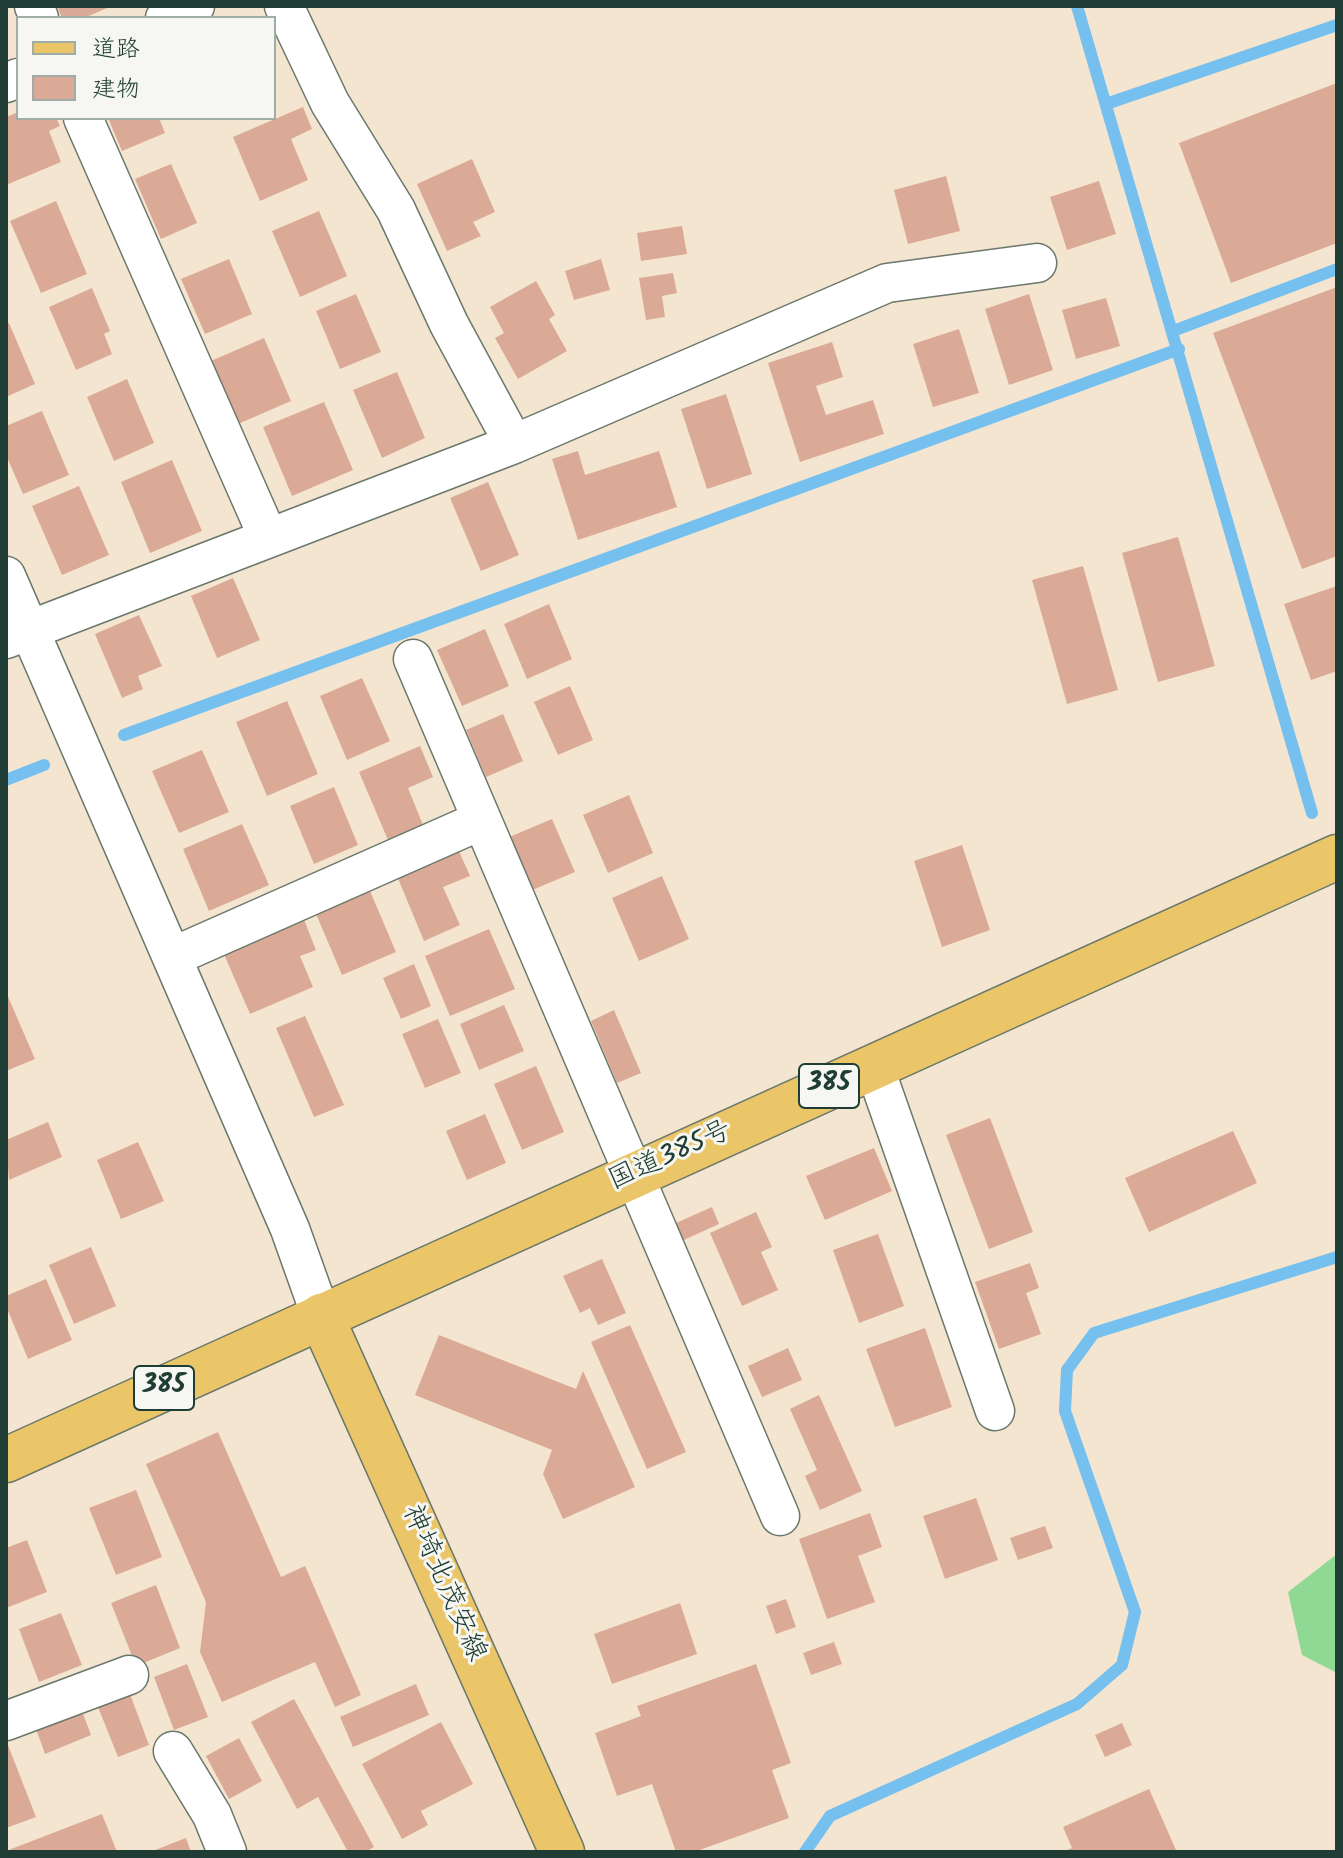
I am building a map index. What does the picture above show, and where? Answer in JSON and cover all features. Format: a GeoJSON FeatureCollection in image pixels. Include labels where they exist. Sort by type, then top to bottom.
{"type":"FeatureCollection","features":[{"type":"Feature","properties":{"kind":"main road","name":"国道385号"},"geometry":{"type":"LineString","coordinates":[[6,1460],[1337,857]]}},
{"type":"Feature","properties":{"kind":"main road","name":"神埼北茂安線"},"geometry":{"type":"LineString","coordinates":[[321,1316],[562,1852]]}},
{"type":"Feature","properties":{"kind":"street"},"geometry":{"type":"LineString","coordinates":[[170,16],[195,6]]}},
{"type":"Feature","properties":{"kind":"street"},"geometry":{"type":"LineString","coordinates":[[284,6],[330,103],[396,210],[449,324],[514,444]]}},
{"type":"Feature","properties":{"kind":"street"},"geometry":{"type":"LineString","coordinates":[[84,120],[268,537]]}},
{"type":"Feature","properties":{"kind":"street"},"geometry":{"type":"LineString","coordinates":[[18,634],[514,444],[887,283],[1037,263]]}},
{"type":"Feature","properties":{"kind":"street"},"geometry":{"type":"LineString","coordinates":[[6,576],[18,634],[172,957],[290,1229],[321,1316]]}},
{"type":"Feature","properties":{"kind":"street"},"geometry":{"type":"LineString","coordinates":[[413,659],[780,1516]]}},
{"type":"Feature","properties":{"kind":"street"},"geometry":{"type":"LineString","coordinates":[[172,957],[482,820]]}},
{"type":"Feature","properties":{"kind":"street"},"geometry":{"type":"LineString","coordinates":[[874,1066],[995,1411]]}},
{"type":"Feature","properties":{"kind":"street"},"geometry":{"type":"LineString","coordinates":[[6,1721],[129,1675]]}},
{"type":"Feature","properties":{"kind":"street"},"geometry":{"type":"LineString","coordinates":[[173,1751],[212,1815],[227,1852]]}},
{"type":"Feature","properties":{"kind":"green space"},"geometry":{"type":"Polygon","coordinates":[[[1337,1554],[1337,1673],[1302,1655],[1288,1592],[1337,1554]]]}},
{"type":"Feature","properties":{"kind":"building"},"geometry":{"type":"Polygon","coordinates":[[[57,6],[112,6],[89,16],[61,16],[57,6]]]}},
{"type":"Feature","properties":{"kind":"building"},"geometry":{"type":"Polygon","coordinates":[[[1337,83],[1337,243],[1231,283],[1179,143],[1337,83]]]}},
{"type":"Feature","properties":{"kind":"building"},"geometry":{"type":"Polygon","coordinates":[[[303,107],[312,129],[291,139],[308,180],[260,201],[233,137],[303,107]]]}},
{"type":"Feature","properties":{"kind":"building"},"geometry":{"type":"Polygon","coordinates":[[[16,113],[16,120],[57,120],[60,126],[49,131],[61,162],[6,185],[6,117],[16,113]]]}},
{"type":"Feature","properties":{"kind":"building"},"geometry":{"type":"Polygon","coordinates":[[[109,120],[160,120],[165,133],[122,151],[109,120]]]}},
{"type":"Feature","properties":{"kind":"building"},"geometry":{"type":"Polygon","coordinates":[[[472,159],[495,212],[473,222],[481,236],[447,251],[417,184],[472,159]]]}},
{"type":"Feature","properties":{"kind":"building"},"geometry":{"type":"Polygon","coordinates":[[[171,164],[197,223],[161,239],[135,179],[171,164]]]}},
{"type":"Feature","properties":{"kind":"building"},"geometry":{"type":"Polygon","coordinates":[[[946,176],[960,231],[908,244],[894,190],[946,176]]]}},
{"type":"Feature","properties":{"kind":"building"},"geometry":{"type":"Polygon","coordinates":[[[1099,181],[1116,234],[1067,250],[1050,197],[1099,181]]]}},
{"type":"Feature","properties":{"kind":"building"},"geometry":{"type":"Polygon","coordinates":[[[56,201],[87,274],[41,293],[10,221],[56,201]]]}},
{"type":"Feature","properties":{"kind":"building"},"geometry":{"type":"Polygon","coordinates":[[[319,211],[347,276],[300,297],[272,231],[319,211]]]}},
{"type":"Feature","properties":{"kind":"building"},"geometry":{"type":"Polygon","coordinates":[[[682,226],[687,254],[641,261],[637,233],[682,226]]]}},
{"type":"Feature","properties":{"kind":"building"},"geometry":{"type":"Polygon","coordinates":[[[229,259],[252,314],[205,334],[181,279],[229,259]]]}},
{"type":"Feature","properties":{"kind":"building"},"geometry":{"type":"Polygon","coordinates":[[[601,259],[610,290],[574,300],[565,271],[601,259]]]}},
{"type":"Feature","properties":{"kind":"building"},"geometry":{"type":"Polygon","coordinates":[[[673,273],[677,293],[662,296],[665,317],[646,320],[639,278],[673,273]]]}},
{"type":"Feature","properties":{"kind":"building"},"geometry":{"type":"Polygon","coordinates":[[[536,281],[555,315],[549,319],[567,351],[518,379],[495,338],[504,333],[490,307],[536,281]]]}},
{"type":"Feature","properties":{"kind":"building"},"geometry":{"type":"Polygon","coordinates":[[[1337,287],[1337,556],[1302,569],[1213,333],[1337,287]]]}},
{"type":"Feature","properties":{"kind":"building"},"geometry":{"type":"Polygon","coordinates":[[[92,288],[110,331],[104,334],[112,354],[76,370],[49,307],[92,288]]]}},
{"type":"Feature","properties":{"kind":"building"},"geometry":{"type":"Polygon","coordinates":[[[356,294],[381,352],[340,369],[316,311],[356,294]]]}},
{"type":"Feature","properties":{"kind":"building"},"geometry":{"type":"Polygon","coordinates":[[[1029,294],[1053,370],[1009,385],[985,309],[1029,294]]]}},
{"type":"Feature","properties":{"kind":"building"},"geometry":{"type":"Polygon","coordinates":[[[1106,298],[1120,346],[1076,359],[1062,310],[1106,298]]]}},
{"type":"Feature","properties":{"kind":"building"},"geometry":{"type":"Polygon","coordinates":[[[9,323],[35,384],[6,397],[6,324],[9,323]]]}},
{"type":"Feature","properties":{"kind":"building"},"geometry":{"type":"Polygon","coordinates":[[[959,329],[979,393],[933,407],[913,344],[959,329]]]}},
{"type":"Feature","properties":{"kind":"building"},"geometry":{"type":"Polygon","coordinates":[[[264,338],[291,401],[238,424],[211,361],[264,338]]]}},
{"type":"Feature","properties":{"kind":"building"},"geometry":{"type":"Polygon","coordinates":[[[832,342],[843,377],[816,386],[826,415],[873,400],[884,434],[800,462],[768,363],[832,342]]]}},
{"type":"Feature","properties":{"kind":"building"},"geometry":{"type":"Polygon","coordinates":[[[397,372],[425,438],[382,458],[353,390],[397,372]]]}},
{"type":"Feature","properties":{"kind":"building"},"geometry":{"type":"Polygon","coordinates":[[[127,379],[154,443],[114,461],[87,397],[127,379]]]}},
{"type":"Feature","properties":{"kind":"building"},"geometry":{"type":"Polygon","coordinates":[[[726,394],[752,474],[707,489],[681,409],[726,394]]]}},
{"type":"Feature","properties":{"kind":"building"},"geometry":{"type":"Polygon","coordinates":[[[324,402],[353,470],[292,496],[263,427],[324,402]]]}},
{"type":"Feature","properties":{"kind":"building"},"geometry":{"type":"Polygon","coordinates":[[[42,411],[69,475],[23,494],[6,455],[6,426],[42,411]]]}},
{"type":"Feature","properties":{"kind":"building"},"geometry":{"type":"Polygon","coordinates":[[[578,451],[585,475],[659,451],[677,507],[578,540],[552,459],[578,451]]]}},
{"type":"Feature","properties":{"kind":"building"},"geometry":{"type":"Polygon","coordinates":[[[172,460],[202,531],[150,553],[121,482],[172,460]]]}},
{"type":"Feature","properties":{"kind":"building"},"geometry":{"type":"Polygon","coordinates":[[[488,482],[519,555],[481,571],[450,498],[488,482]]]}},
{"type":"Feature","properties":{"kind":"building"},"geometry":{"type":"Polygon","coordinates":[[[79,486],[109,555],[62,575],[32,506],[79,486]]]}},
{"type":"Feature","properties":{"kind":"building"},"geometry":{"type":"Polygon","coordinates":[[[1178,537],[1215,666],[1158,682],[1122,553],[1178,537]]]}},
{"type":"Feature","properties":{"kind":"building"},"geometry":{"type":"Polygon","coordinates":[[[1083,566],[1118,690],[1067,704],[1032,580],[1083,566]]]}},
{"type":"Feature","properties":{"kind":"building"},"geometry":{"type":"Polygon","coordinates":[[[233,578],[260,640],[217,658],[191,596],[233,578]]]}},
{"type":"Feature","properties":{"kind":"building"},"geometry":{"type":"Polygon","coordinates":[[[1337,586],[1337,671],[1311,680],[1284,604],[1337,586]]]}},
{"type":"Feature","properties":{"kind":"building"},"geometry":{"type":"Polygon","coordinates":[[[549,604],[572,659],[527,679],[504,624],[549,604]]]}},
{"type":"Feature","properties":{"kind":"building"},"geometry":{"type":"Polygon","coordinates":[[[139,615],[162,666],[138,676],[143,689],[122,698],[95,634],[139,615]]]}},
{"type":"Feature","properties":{"kind":"building"},"geometry":{"type":"Polygon","coordinates":[[[485,629],[509,686],[462,706],[437,650],[485,629]]]}},
{"type":"Feature","properties":{"kind":"building"},"geometry":{"type":"Polygon","coordinates":[[[362,678],[390,741],[347,760],[320,696],[362,678]]]}},
{"type":"Feature","properties":{"kind":"building"},"geometry":{"type":"Polygon","coordinates":[[[570,686],[593,740],[558,755],[534,702],[570,686]]]}},
{"type":"Feature","properties":{"kind":"building"},"geometry":{"type":"Polygon","coordinates":[[[287,701],[318,774],[267,796],[236,722],[287,701]]]}},
{"type":"Feature","properties":{"kind":"building"},"geometry":{"type":"Polygon","coordinates":[[[503,714],[523,761],[486,777],[466,730],[503,714]]]}},
{"type":"Feature","properties":{"kind":"building"},"geometry":{"type":"Polygon","coordinates":[[[420,746],[433,777],[408,788],[423,825],[388,840],[359,772],[420,746]]]}},
{"type":"Feature","properties":{"kind":"building"},"geometry":{"type":"Polygon","coordinates":[[[202,750],[229,812],[179,833],[152,771],[202,750]]]}},
{"type":"Feature","properties":{"kind":"building"},"geometry":{"type":"Polygon","coordinates":[[[334,787],[358,845],[314,864],[290,806],[334,787]]]}},
{"type":"Feature","properties":{"kind":"building"},"geometry":{"type":"Polygon","coordinates":[[[629,795],[653,853],[608,873],[583,815],[629,795]]]}},
{"type":"Feature","properties":{"kind":"building"},"geometry":{"type":"Polygon","coordinates":[[[552,819],[575,872],[530,891],[507,838],[552,819]]]}},
{"type":"Feature","properties":{"kind":"building"},"geometry":{"type":"Polygon","coordinates":[[[242,824],[269,885],[209,911],[183,849],[242,824]]]}},
{"type":"Feature","properties":{"kind":"building"},"geometry":{"type":"Polygon","coordinates":[[[962,845],[990,930],[942,947],[914,861],[962,845]]]}},
{"type":"Feature","properties":{"kind":"building"},"geometry":{"type":"Polygon","coordinates":[[[458,849],[470,876],[443,887],[460,925],[424,941],[397,876],[458,849]]]}},
{"type":"Feature","properties":{"kind":"building"},"geometry":{"type":"Polygon","coordinates":[[[662,876],[689,939],[639,961],[612,898],[662,876]]]}},
{"type":"Feature","properties":{"kind":"building"},"geometry":{"type":"Polygon","coordinates":[[[370,891],[396,952],[342,975],[316,914],[370,891]]]}},
{"type":"Feature","properties":{"kind":"building"},"geometry":{"type":"Polygon","coordinates":[[[303,917],[316,950],[300,956],[313,987],[250,1014],[223,952],[303,917]]]}},
{"type":"Feature","properties":{"kind":"building"},"geometry":{"type":"Polygon","coordinates":[[[489,929],[515,989],[450,1016],[425,956],[489,929]]]}},
{"type":"Feature","properties":{"kind":"building"},"geometry":{"type":"Polygon","coordinates":[[[414,964],[431,1006],[401,1019],[383,978],[414,964]]]}},
{"type":"Feature","properties":{"kind":"building"},"geometry":{"type":"Polygon","coordinates":[[[6,992],[35,1059],[6,1071],[6,992]]]}},
{"type":"Feature","properties":{"kind":"building"},"geometry":{"type":"Polygon","coordinates":[[[504,1005],[524,1051],[479,1070],[460,1024],[504,1005]]]}},
{"type":"Feature","properties":{"kind":"building"},"geometry":{"type":"Polygon","coordinates":[[[614,1010],[641,1073],[617,1083],[591,1021],[614,1010]]]}},
{"type":"Feature","properties":{"kind":"building"},"geometry":{"type":"Polygon","coordinates":[[[305,1016],[344,1105],[314,1117],[276,1028],[305,1016]]]}},
{"type":"Feature","properties":{"kind":"building"},"geometry":{"type":"Polygon","coordinates":[[[438,1019],[461,1073],[425,1088],[402,1034],[438,1019]]]}},
{"type":"Feature","properties":{"kind":"building"},"geometry":{"type":"Polygon","coordinates":[[[536,1066],[564,1132],[522,1150],[494,1084],[536,1066]]]}},
{"type":"Feature","properties":{"kind":"building"},"geometry":{"type":"Polygon","coordinates":[[[485,1114],[506,1163],[467,1180],[446,1131],[485,1114]]]}},
{"type":"Feature","properties":{"kind":"building"},"geometry":{"type":"Polygon","coordinates":[[[990,1118],[1033,1232],[989,1249],[946,1135],[990,1118]]]}},
{"type":"Feature","properties":{"kind":"building"},"geometry":{"type":"Polygon","coordinates":[[[48,1122],[62,1157],[9,1180],[6,1140],[48,1122]]]}},
{"type":"Feature","properties":{"kind":"building"},"geometry":{"type":"Polygon","coordinates":[[[1233,1131],[1257,1183],[1149,1232],[1125,1178],[1233,1131]]]}},
{"type":"Feature","properties":{"kind":"building"},"geometry":{"type":"Polygon","coordinates":[[[138,1142],[164,1201],[121,1219],[97,1160],[138,1142]]]}},
{"type":"Feature","properties":{"kind":"building"},"geometry":{"type":"Polygon","coordinates":[[[874,1148],[892,1191],[825,1220],[806,1176],[874,1148]]]}},
{"type":"Feature","properties":{"kind":"building"},"geometry":{"type":"Polygon","coordinates":[[[712,1207],[719,1224],[675,1244],[667,1227],[712,1207]]]}},
{"type":"Feature","properties":{"kind":"building"},"geometry":{"type":"Polygon","coordinates":[[[756,1212],[772,1247],[761,1252],[778,1290],[742,1306],[710,1233],[756,1212]]]}},
{"type":"Feature","properties":{"kind":"building"},"geometry":{"type":"Polygon","coordinates":[[[878,1234],[904,1306],[859,1323],[833,1250],[878,1234]]]}},
{"type":"Feature","properties":{"kind":"building"},"geometry":{"type":"Polygon","coordinates":[[[91,1247],[116,1306],[74,1324],[49,1265],[91,1247]]]}},
{"type":"Feature","properties":{"kind":"building"},"geometry":{"type":"Polygon","coordinates":[[[602,1259],[626,1313],[598,1325],[590,1308],[580,1313],[563,1276],[602,1259]]]}},
{"type":"Feature","properties":{"kind":"building"},"geometry":{"type":"Polygon","coordinates":[[[1030,1263],[1039,1288],[1026,1293],[1041,1334],[999,1349],[975,1282],[1030,1263]]]}},
{"type":"Feature","properties":{"kind":"building"},"geometry":{"type":"Polygon","coordinates":[[[46,1279],[72,1340],[28,1359],[6,1306],[6,1296],[46,1279]]]}},
{"type":"Feature","properties":{"kind":"building"},"geometry":{"type":"Polygon","coordinates":[[[630,1325],[686,1452],[647,1469],[591,1342],[630,1325]]]}},
{"type":"Feature","properties":{"kind":"building"},"geometry":{"type":"Polygon","coordinates":[[[925,1328],[952,1407],[895,1427],[866,1349],[925,1328]]]}},
{"type":"Feature","properties":{"kind":"building"},"geometry":{"type":"Polygon","coordinates":[[[439,1335],[576,1389],[583,1371],[635,1487],[563,1519],[543,1474],[552,1450],[415,1395],[439,1335]]]}},
{"type":"Feature","properties":{"kind":"building"},"geometry":{"type":"Polygon","coordinates":[[[788,1348],[802,1380],[762,1397],[748,1366],[788,1348]]]}},
{"type":"Feature","properties":{"kind":"building"},"geometry":{"type":"Polygon","coordinates":[[[819,1395],[862,1491],[820,1510],[805,1476],[817,1470],[790,1409],[819,1395]]]}},
{"type":"Feature","properties":{"kind":"building"},"geometry":{"type":"Polygon","coordinates":[[[218,1432],[281,1577],[305,1566],[361,1695],[335,1707],[315,1662],[222,1702],[200,1652],[206,1602],[146,1464],[218,1432]]]}},
{"type":"Feature","properties":{"kind":"building"},"geometry":{"type":"Polygon","coordinates":[[[136,1490],[162,1557],[116,1575],[89,1508],[136,1490]]]}},
{"type":"Feature","properties":{"kind":"building"},"geometry":{"type":"Polygon","coordinates":[[[976,1498],[998,1560],[945,1579],[923,1516],[976,1498]]]}},
{"type":"Feature","properties":{"kind":"building"},"geometry":{"type":"Polygon","coordinates":[[[870,1513],[882,1547],[858,1556],[875,1602],[827,1619],[799,1539],[870,1513]]]}},
{"type":"Feature","properties":{"kind":"building"},"geometry":{"type":"Polygon","coordinates":[[[1045,1526],[1053,1548],[1018,1560],[1010,1538],[1045,1526]]]}},
{"type":"Feature","properties":{"kind":"building"},"geometry":{"type":"Polygon","coordinates":[[[27,1540],[47,1592],[6,1608],[6,1548],[27,1540]]]}},
{"type":"Feature","properties":{"kind":"building"},"geometry":{"type":"Polygon","coordinates":[[[156,1585],[180,1648],[136,1666],[111,1603],[156,1585]]]}},
{"type":"Feature","properties":{"kind":"building"},"geometry":{"type":"Polygon","coordinates":[[[786,1599],[796,1627],[776,1634],[766,1606],[786,1599]]]}},
{"type":"Feature","properties":{"kind":"building"},"geometry":{"type":"Polygon","coordinates":[[[680,1603],[697,1654],[612,1684],[594,1634],[680,1603]]]}},
{"type":"Feature","properties":{"kind":"building"},"geometry":{"type":"Polygon","coordinates":[[[61,1613],[82,1665],[39,1682],[19,1629],[61,1613]]]}},
{"type":"Feature","properties":{"kind":"building"},"geometry":{"type":"Polygon","coordinates":[[[834,1642],[842,1664],[811,1675],[803,1653],[834,1642]]]}},
{"type":"Feature","properties":{"kind":"building"},"geometry":{"type":"Polygon","coordinates":[[[187,1664],[208,1717],[174,1730],[154,1677],[187,1664]]]}},
{"type":"Feature","properties":{"kind":"building"},"geometry":{"type":"Polygon","coordinates":[[[756,1664],[791,1763],[772,1770],[789,1818],[694,1852],[676,1852],[652,1784],[617,1796],[595,1733],[641,1716],[637,1706],[756,1664]]]}},
{"type":"Feature","properties":{"kind":"building"},"geometry":{"type":"Polygon","coordinates":[[[416,1684],[429,1715],[353,1747],[340,1717],[416,1684]]]}},
{"type":"Feature","properties":{"kind":"building"},"geometry":{"type":"Polygon","coordinates":[[[130,1694],[149,1745],[118,1757],[98,1707],[130,1694]]]}},
{"type":"Feature","properties":{"kind":"building"},"geometry":{"type":"Polygon","coordinates":[[[294,1699],[374,1847],[365,1852],[348,1852],[318,1797],[297,1809],[251,1722],[294,1699]]]}},
{"type":"Feature","properties":{"kind":"building"},"geometry":{"type":"Polygon","coordinates":[[[82,1711],[91,1735],[45,1754],[36,1729],[82,1711]]]}},
{"type":"Feature","properties":{"kind":"building"},"geometry":{"type":"Polygon","coordinates":[[[441,1722],[473,1784],[421,1811],[428,1825],[402,1839],[362,1764],[441,1722]]]}},
{"type":"Feature","properties":{"kind":"building"},"geometry":{"type":"Polygon","coordinates":[[[1122,1723],[1132,1745],[1105,1757],[1095,1735],[1122,1723]]]}},
{"type":"Feature","properties":{"kind":"building"},"geometry":{"type":"Polygon","coordinates":[[[239,1738],[262,1781],[229,1799],[206,1756],[239,1738]]]}},
{"type":"Feature","properties":{"kind":"building"},"geometry":{"type":"Polygon","coordinates":[[[6,1740],[36,1817],[6,1828],[6,1740]]]}},
{"type":"Feature","properties":{"kind":"building"},"geometry":{"type":"Polygon","coordinates":[[[1149,1789],[1176,1850],[1062,1852],[1072,1848],[1063,1827],[1149,1789]]]}},
{"type":"Feature","properties":{"kind":"building"},"geometry":{"type":"Polygon","coordinates":[[[102,1814],[117,1852],[6,1852],[6,1851],[102,1814]]]}},
{"type":"Feature","properties":{"kind":"building"},"geometry":{"type":"Polygon","coordinates":[[[186,1838],[191,1852],[150,1852],[186,1838]]]}},
{"type":"Feature","properties":{"kind":"waterway"},"geometry":{"type":"LineString","coordinates":[[1077,6],[1312,813]]}},
{"type":"Feature","properties":{"kind":"waterway"},"geometry":{"type":"LineString","coordinates":[[1106,104],[1337,25]]}},
{"type":"Feature","properties":{"kind":"waterway"},"geometry":{"type":"LineString","coordinates":[[1173,331],[1337,269]]}},
{"type":"Feature","properties":{"kind":"waterway"},"geometry":{"type":"LineString","coordinates":[[124,735],[1179,349]]}},
{"type":"Feature","properties":{"kind":"waterway"},"geometry":{"type":"LineString","coordinates":[[6,780],[44,765]]}},
{"type":"Feature","properties":{"kind":"waterway"},"geometry":{"type":"LineString","coordinates":[[805,1852],[830,1816],[1077,1704],[1122,1665],[1135,1612],[1065,1411],[1067,1370],[1094,1333],[1337,1257]]}}]}
